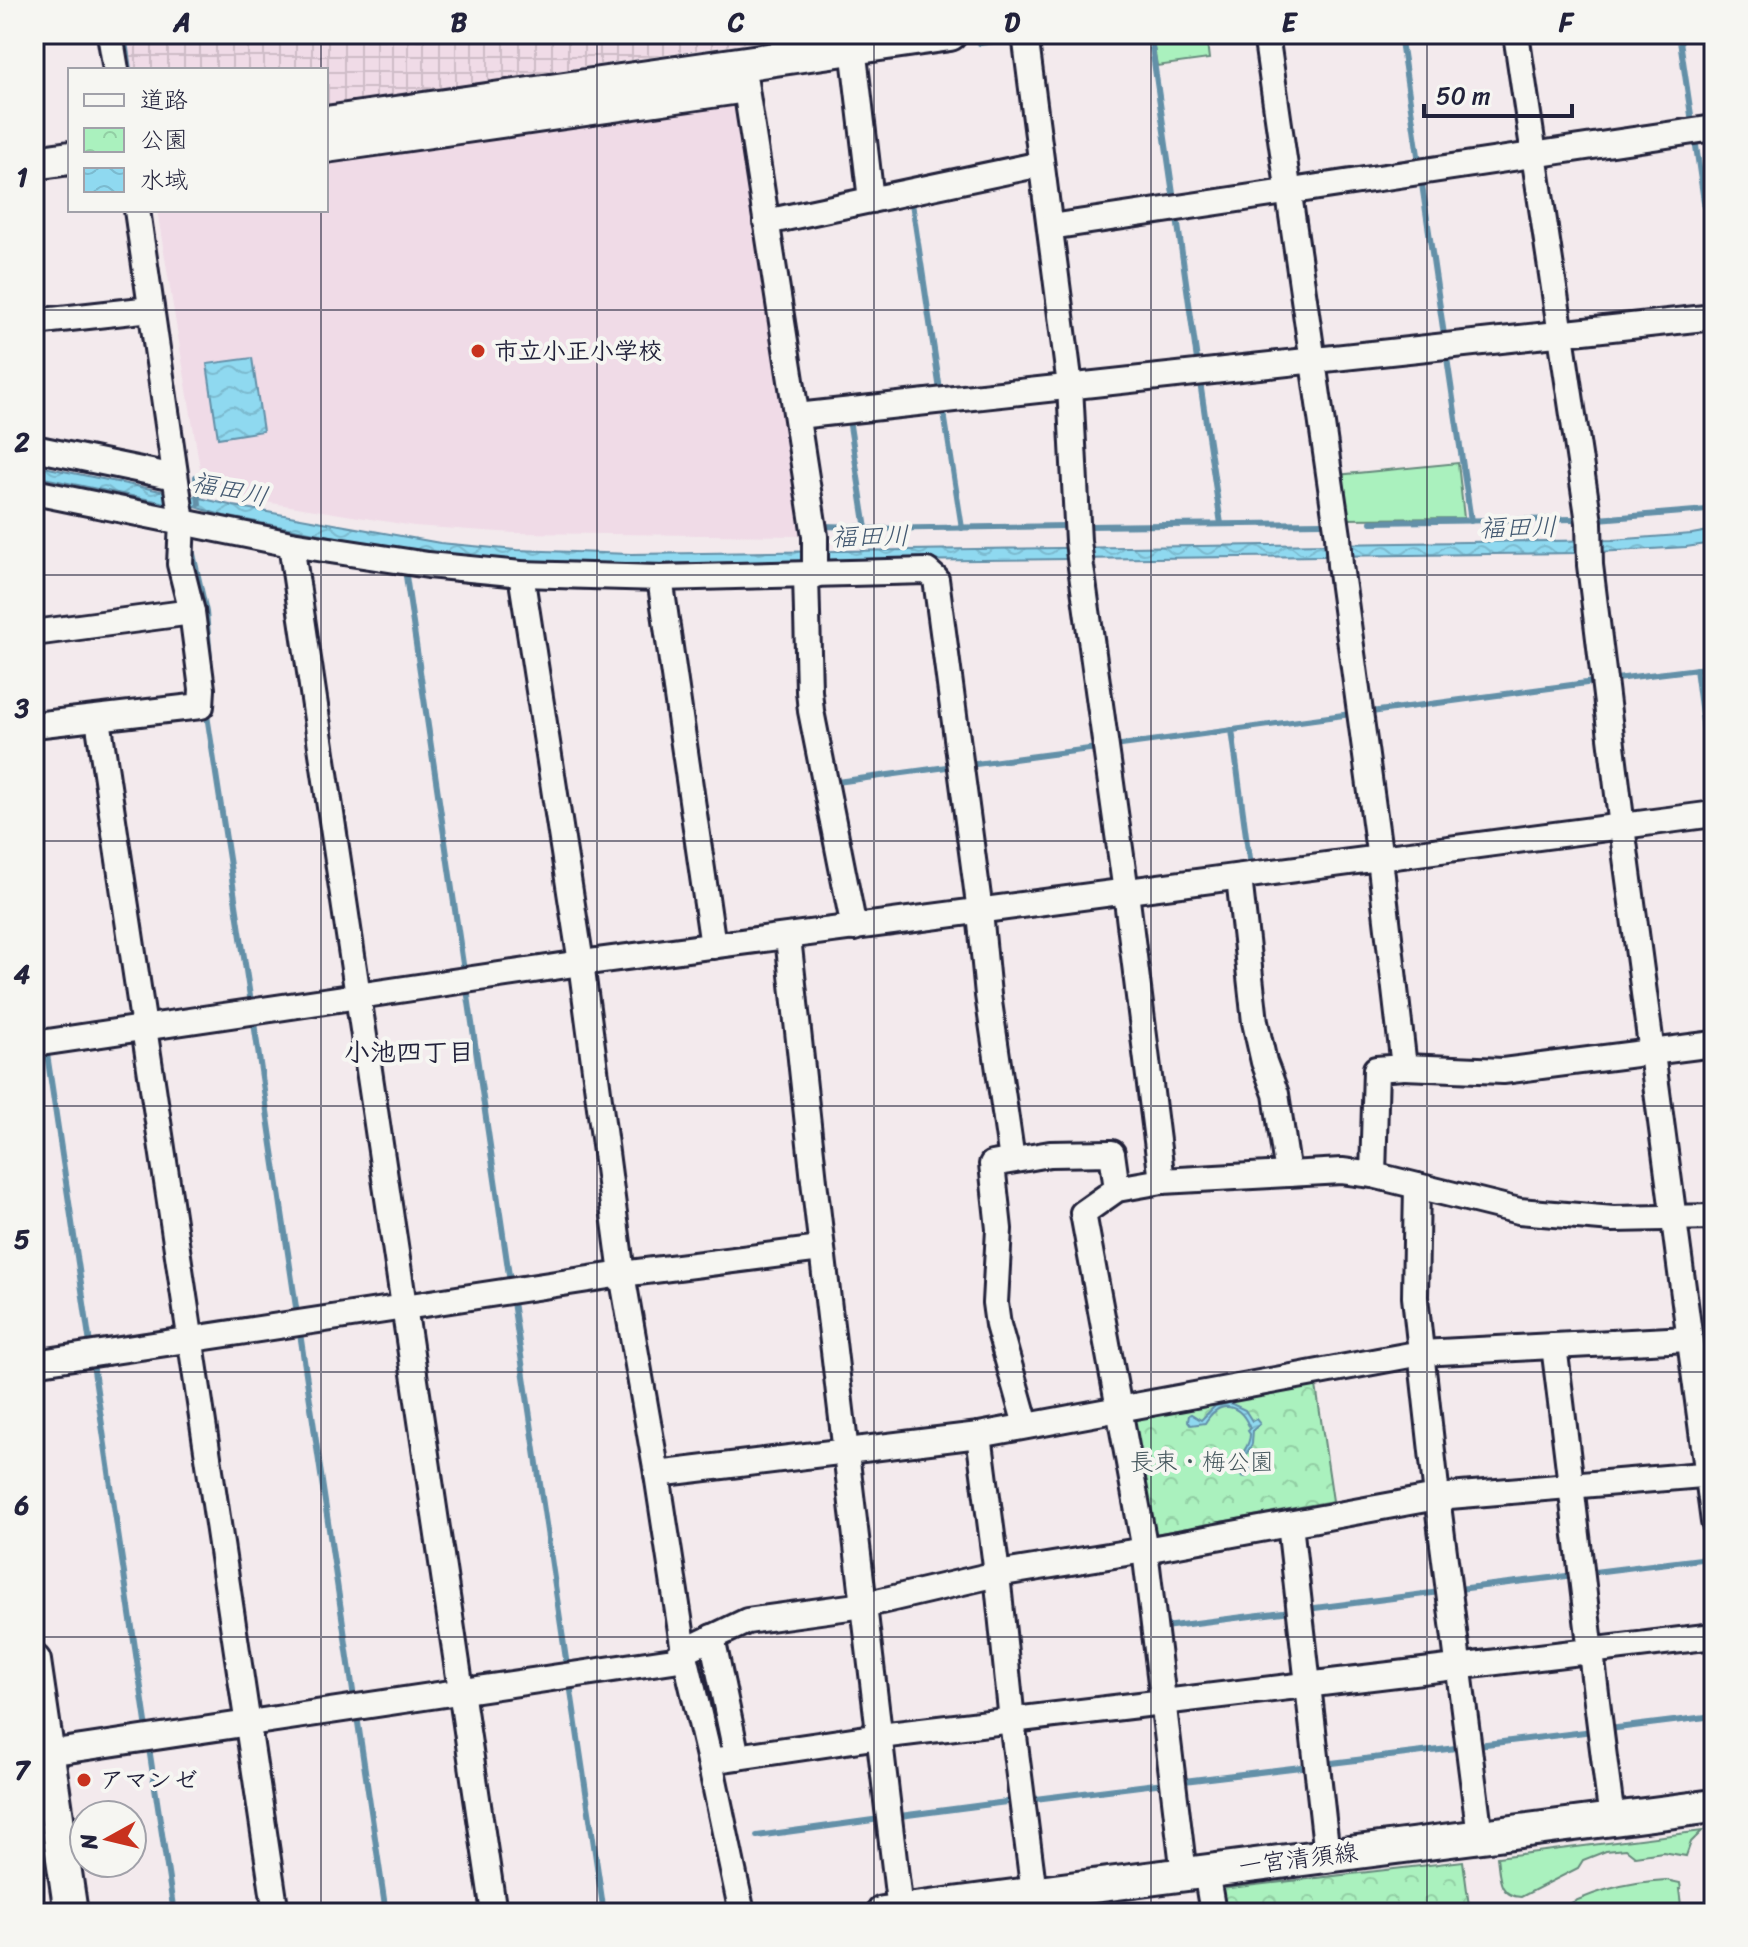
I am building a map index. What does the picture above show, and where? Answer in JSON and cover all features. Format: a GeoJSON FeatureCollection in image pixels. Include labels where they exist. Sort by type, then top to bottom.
{"type":"FeatureCollection","features":[{"type":"Feature","properties":{"kind":"street"},"geometry":{"type":"LineString","coordinates":[[110,34],[116,68]]}},
{"type":"Feature","properties":{"kind":"street"},"geometry":{"type":"LineString","coordinates":[[328,150],[452,119],[744,76],[853,47],[950,34]]}},
{"type":"Feature","properties":{"kind":"street"},"geometry":{"type":"LineString","coordinates":[[1025,34],[1070,386],[1081,567],[1162,1181]]}},
{"type":"Feature","properties":{"kind":"street"},"geometry":{"type":"LineString","coordinates":[[1266,34],[1338,536],[1404,1067]]}},
{"type":"Feature","properties":{"kind":"street"},"geometry":{"type":"LineString","coordinates":[[1516,34],[1589,522],[1590,561],[1622,827],[1688,1339],[1705,1388],[1714,1522]]}},
{"type":"Feature","properties":{"kind":"street"},"geometry":{"type":"LineString","coordinates":[[853,47],[871,200]]}},
{"type":"Feature","properties":{"kind":"street"},"geometry":{"type":"LineString","coordinates":[[744,76],[815,542],[809,691],[811,711],[854,928]]}},
{"type":"Feature","properties":{"kind":"street"},"geometry":{"type":"LineString","coordinates":[[328,123],[452,119]]}},
{"type":"Feature","properties":{"kind":"street"},"geometry":{"type":"LineString","coordinates":[[1050,227],[1714,128]]}},
{"type":"Feature","properties":{"kind":"street"},"geometry":{"type":"LineString","coordinates":[[34,163],[68,158]]}},
{"type":"Feature","properties":{"kind":"street"},"geometry":{"type":"LineString","coordinates":[[766,222],[1041,164]]}},
{"type":"Feature","properties":{"kind":"street"},"geometry":{"type":"LineString","coordinates":[[34,725],[201,706],[202,689],[192,612],[180,564],[179,501],[137,212]]}},
{"type":"Feature","properties":{"kind":"street"},"geometry":{"type":"LineString","coordinates":[[34,322],[151,309]]}},
{"type":"Feature","properties":{"kind":"street"},"geometry":{"type":"LineString","coordinates":[[797,416],[1714,317]]}},
{"type":"Feature","properties":{"kind":"street"},"geometry":{"type":"LineString","coordinates":[[34,448],[291,544],[428,565],[521,574],[660,578],[927,571],[936,579],[1012,1160]]}},
{"type":"Feature","properties":{"kind":"street"},"geometry":{"type":"LineString","coordinates":[[34,492],[179,501]]}},
{"type":"Feature","properties":{"kind":"street"},"geometry":{"type":"LineString","coordinates":[[291,544],[494,1913]]}},
{"type":"Feature","properties":{"kind":"street"},"geometry":{"type":"LineString","coordinates":[[521,574],[581,963],[622,1274],[684,1651],[742,1913]]}},
{"type":"Feature","properties":{"kind":"street"},"geometry":{"type":"LineString","coordinates":[[660,578],[713,946]]}},
{"type":"Feature","properties":{"kind":"street"},"geometry":{"type":"LineString","coordinates":[[34,633],[192,612]]}},
{"type":"Feature","properties":{"kind":"street"},"geometry":{"type":"LineString","coordinates":[[98,719],[276,1913]]}},
{"type":"Feature","properties":{"kind":"street"},"geometry":{"type":"LineString","coordinates":[[34,1044],[581,963],[1714,814]]}},
{"type":"Feature","properties":{"kind":"street"},"geometry":{"type":"LineString","coordinates":[[1239,877],[1255,1022],[1264,1062],[1276,1094],[1288,1174]]}},
{"type":"Feature","properties":{"kind":"street"},"geometry":{"type":"LineString","coordinates":[[788,937],[821,1249],[880,1736],[892,1912]]}},
{"type":"Feature","properties":{"kind":"street"},"geometry":{"type":"LineString","coordinates":[[1373,1175],[1376,1069],[1404,1067],[1503,1071],[1714,1044]]}},
{"type":"Feature","properties":{"kind":"street"},"geometry":{"type":"LineString","coordinates":[[1026,1425],[998,1325],[995,1303],[999,1229],[992,1164],[1050,1154],[1112,1153],[1117,1189]]}},
{"type":"Feature","properties":{"kind":"street"},"geometry":{"type":"LineString","coordinates":[[1213,1913],[1195,1872],[1165,1703],[1145,1550],[1083,1213],[1117,1189],[1162,1181],[1342,1171],[1373,1175],[1519,1211],[1613,1219],[1714,1217]]}},
{"type":"Feature","properties":{"kind":"street"},"geometry":{"type":"LineString","coordinates":[[1417,1186],[1415,1297],[1480,1836]]}},
{"type":"Feature","properties":{"kind":"street"},"geometry":{"type":"LineString","coordinates":[[34,1363],[622,1274],[821,1249]]}},
{"type":"Feature","properties":{"kind":"street"},"geometry":{"type":"LineString","coordinates":[[657,1474],[979,1435],[1421,1353],[1688,1339]]}},
{"type":"Feature","properties":{"kind":"street"},"geometry":{"type":"LineString","coordinates":[[1554,1346],[1612,1819]]}},
{"type":"Feature","properties":{"kind":"street"},"geometry":{"type":"LineString","coordinates":[[979,1435],[1036,1903]]}},
{"type":"Feature","properties":{"kind":"street"},"geometry":{"type":"LineString","coordinates":[[41,1753],[673,1660],[684,1651],[747,1621],[864,1605],[997,1574],[1437,1497],[1711,1474]]}},
{"type":"Feature","properties":{"kind":"street"},"geometry":{"type":"LineString","coordinates":[[1290,1524],[1327,1855]]}},
{"type":"Feature","properties":{"kind":"street"},"geometry":{"type":"LineString","coordinates":[[710,1761],[880,1736],[1714,1636]]}},
{"type":"Feature","properties":{"kind":"street"},"geometry":{"type":"LineString","coordinates":[[712,1637],[737,1757]]}},
{"type":"Feature","properties":{"kind":"street"},"geometry":{"type":"LineString","coordinates":[[34,1661],[41,1753],[71,1913]]}},
{"type":"Feature","properties":{"kind":"street","name":"一宮清須線"},"geometry":{"type":"LineString","coordinates":[[892,1912],[1036,1903],[1195,1872],[1714,1806]]}},
{"type":"Feature","properties":{"kind":"shaded area"},"geometry":{"type":"Polygon","coordinates":[[[126,34],[808,34],[328,104],[328,68],[131,68],[126,34]]]}},
{"type":"Feature","properties":{"kind":"shaded area","name":"市立小正小学校"},"geometry":{"type":"Polygon","coordinates":[[[738,99],[804,536],[513,533],[414,526],[204,492],[157,212],[328,212],[328,157],[738,99]]]}},
{"type":"Feature","properties":{"kind":"green space"},"geometry":{"type":"Polygon","coordinates":[[[1152,34],[1206,34],[1209,59],[1157,66],[1152,34]]]}},
{"type":"Feature","properties":{"kind":"green space"},"geometry":{"type":"Polygon","coordinates":[[[1458,463],[1464,518],[1343,519],[1337,475],[1458,463]]]}},
{"type":"Feature","properties":{"kind":"green space","name":"長束・梅公園"},"geometry":{"type":"Polygon","coordinates":[[[1315,1379],[1333,1501],[1150,1535],[1126,1415],[1315,1379]]]}},
{"type":"Feature","properties":{"kind":"green space"},"geometry":{"type":"Polygon","coordinates":[[[1702,1831],[1691,1842],[1686,1856],[1663,1852],[1635,1856],[1626,1849],[1606,1851],[1583,1860],[1578,1868],[1521,1897],[1508,1893],[1500,1877],[1497,1857],[1702,1831]]]}},
{"type":"Feature","properties":{"kind":"green space"},"geometry":{"type":"Polygon","coordinates":[[[1463,1861],[1470,1913],[1226,1913],[1221,1889],[1463,1861]]]}},
{"type":"Feature","properties":{"kind":"green space"},"geometry":{"type":"Polygon","coordinates":[[[1666,1880],[1680,1883],[1682,1913],[1552,1913],[1607,1889],[1666,1880]]]}},
{"type":"Feature","properties":{"kind":"water"},"geometry":{"type":"Polygon","coordinates":[[[252,358],[263,431],[218,438],[207,364],[252,358]]]}},
{"type":"Feature","properties":{"kind":"water"},"geometry":{"type":"Polygon","coordinates":[[[34,465],[234,506],[440,543],[516,550],[631,554],[1612,540],[1714,530],[1714,543],[1581,553],[632,564],[501,561],[412,551],[224,516],[196,507],[34,476],[34,465]]]}},
{"type":"Feature","properties":{"kind":"water"},"geometry":{"type":"Polygon","coordinates":[[[1230,1403],[1245,1410],[1252,1421],[1256,1419],[1260,1424],[1253,1430],[1252,1444],[1245,1457],[1251,1466],[1246,1477],[1241,1476],[1239,1464],[1250,1429],[1241,1414],[1230,1407],[1223,1407],[1205,1423],[1191,1425],[1188,1421],[1191,1414],[1201,1420],[1215,1406],[1230,1403]]]}},
{"type":"Feature","properties":{"kind":"waterway"},"geometry":{"type":"LineString","coordinates":[[124,34],[129,68]]}},
{"type":"Feature","properties":{"kind":"waterway"},"geometry":{"type":"LineString","coordinates":[[1150,34],[1174,201]]}},
{"type":"Feature","properties":{"kind":"waterway"},"geometry":{"type":"LineString","coordinates":[[1400,34],[1419,162]]}},
{"type":"Feature","properties":{"kind":"waterway"},"geometry":{"type":"LineString","coordinates":[[1679,34],[1692,122]]}},
{"type":"Feature","properties":{"kind":"waterway"},"geometry":{"type":"LineString","coordinates":[[980,43],[1007,39]]}},
{"type":"Feature","properties":{"kind":"waterway"},"geometry":{"type":"LineString","coordinates":[[1695,139],[1714,271]]}},
{"type":"Feature","properties":{"kind":"waterway"},"geometry":{"type":"LineString","coordinates":[[1422,184],[1444,335]]}},
{"type":"Feature","properties":{"kind":"waterway"},"geometry":{"type":"LineString","coordinates":[[912,203],[940,390]]}},
{"type":"Feature","properties":{"kind":"waterway"},"geometry":{"type":"LineString","coordinates":[[1177,218],[1197,360]]}},
{"type":"Feature","properties":{"kind":"waterway","name":"福田川"},"geometry":{"type":"LineString","coordinates":[[1447,358],[1471,521]]}},
{"type":"Feature","properties":{"kind":"waterway"},"geometry":{"type":"LineString","coordinates":[[1200,382],[1221,524]]}},
{"type":"Feature","properties":{"kind":"waterway"},"geometry":{"type":"LineString","coordinates":[[944,413],[962,528]]}},
{"type":"Feature","properties":{"kind":"waterway","name":"福田川"},"geometry":{"type":"LineString","coordinates":[[849,419],[866,529],[1066,526]]}},
{"type":"Feature","properties":{"kind":"waterway","name":"福田川"},"geometry":{"type":"LineString","coordinates":[[196,477],[199,504]]}},
{"type":"Feature","properties":{"kind":"waterway"},"geometry":{"type":"LineString","coordinates":[[1598,519],[1707,510]]}},
{"type":"Feature","properties":{"kind":"waterway","name":"福田川"},"geometry":{"type":"LineString","coordinates":[[1371,522],[1575,519]]}},
{"type":"Feature","properties":{"kind":"waterway"},"geometry":{"type":"LineString","coordinates":[[1088,526],[1324,523]]}},
{"type":"Feature","properties":{"kind":"waterway","name":"福田川"},"geometry":{"type":"LineString","coordinates":[[821,526],[866,527]]}},
{"type":"Feature","properties":{"kind":"waterway"},"geometry":{"type":"LineString","coordinates":[[191,545],[206,612],[211,670]]}},
{"type":"Feature","properties":{"kind":"waterway"},"geometry":{"type":"LineString","coordinates":[[406,576],[464,971]]}},
{"type":"Feature","properties":{"kind":"waterway"},"geometry":{"type":"LineString","coordinates":[[1616,679],[1714,667]]}},
{"type":"Feature","properties":{"kind":"waterway"},"geometry":{"type":"LineString","coordinates":[[1696,669],[1714,805]]}},
{"type":"Feature","properties":{"kind":"waterway"},"geometry":{"type":"LineString","coordinates":[[1371,712],[1594,682]]}},
{"type":"Feature","properties":{"kind":"waterway"},"geometry":{"type":"LineString","coordinates":[[1114,746],[1351,714]]}},
{"type":"Feature","properties":{"kind":"waterway"},"geometry":{"type":"LineString","coordinates":[[207,715],[251,1003]]}},
{"type":"Feature","properties":{"kind":"waterway"},"geometry":{"type":"LineString","coordinates":[[1232,730],[1250,866]]}},
{"type":"Feature","properties":{"kind":"waterway"},"geometry":{"type":"LineString","coordinates":[[968,765],[1097,748]]}},
{"type":"Feature","properties":{"kind":"waterway"},"geometry":{"type":"LineString","coordinates":[[837,782],[954,766]]}},
{"type":"Feature","properties":{"kind":"waterway"},"geometry":{"type":"LineString","coordinates":[[34,963],[39,997]]}},
{"type":"Feature","properties":{"kind":"waterway"},"geometry":{"type":"LineString","coordinates":[[467,989],[510,1282]]}},
{"type":"Feature","properties":{"kind":"waterway"},"geometry":{"type":"LineString","coordinates":[[41,1011],[44,1033]]}},
{"type":"Feature","properties":{"kind":"waterway"},"geometry":{"type":"LineString","coordinates":[[254,1023],[297,1314]]}},
{"type":"Feature","properties":{"kind":"waterway"},"geometry":{"type":"LineString","coordinates":[[47,1054],[90,1344]]}},
{"type":"Feature","properties":{"kind":"waterway"},"geometry":{"type":"LineString","coordinates":[[507,1302],[513,1302],[567,1666]]}},
{"type":"Feature","properties":{"kind":"waterway"},"geometry":{"type":"LineString","coordinates":[[300,1333],[354,1698]]}},
{"type":"Feature","properties":{"kind":"waterway"},"geometry":{"type":"LineString","coordinates":[[1702,1348],[1714,1346]]}},
{"type":"Feature","properties":{"kind":"waterway"},"geometry":{"type":"LineString","coordinates":[[96,1363],[93,1364],[147,1729]]}},
{"type":"Feature","properties":{"kind":"waterway"},"geometry":{"type":"LineString","coordinates":[[1586,1573],[1709,1558]]}},
{"type":"Feature","properties":{"kind":"waterway"},"geometry":{"type":"LineString","coordinates":[[1459,1589],[1575,1575]]}},
{"type":"Feature","properties":{"kind":"waterway"},"geometry":{"type":"LineString","coordinates":[[1307,1609],[1440,1592]]}},
{"type":"Feature","properties":{"kind":"waterway"},"geometry":{"type":"LineString","coordinates":[[1164,1627],[1291,1611]]}},
{"type":"Feature","properties":{"kind":"waterway"},"geometry":{"type":"LineString","coordinates":[[570,1684],[604,1913]]}},
{"type":"Feature","properties":{"kind":"waterway"},"geometry":{"type":"LineString","coordinates":[[357,1716],[386,1913]]}},
{"type":"Feature","properties":{"kind":"waterway"},"geometry":{"type":"LineString","coordinates":[[1609,1729],[1714,1716]]}},
{"type":"Feature","properties":{"kind":"waterway"},"geometry":{"type":"LineString","coordinates":[[1478,1745],[1593,1731]]}},
{"type":"Feature","properties":{"kind":"waterway"},"geometry":{"type":"LineString","coordinates":[[149,1748],[174,1913]]}},
{"type":"Feature","properties":{"kind":"waterway"},"geometry":{"type":"LineString","coordinates":[[1323,1764],[1456,1748]]}},
{"type":"Feature","properties":{"kind":"waterway"},"geometry":{"type":"LineString","coordinates":[[1184,1781],[1309,1766]]}},
{"type":"Feature","properties":{"kind":"waterway"},"geometry":{"type":"LineString","coordinates":[[1027,1800],[1164,1783]]}},
{"type":"Feature","properties":{"kind":"waterway"},"geometry":{"type":"LineString","coordinates":[[900,1816],[1014,1801]]}},
{"type":"Feature","properties":{"kind":"waterway"},"geometry":{"type":"LineString","coordinates":[[757,1836],[880,1819]]}},
{"type":"Feature","properties":{"kind":"place","name":"市立小正小学校"},"geometry":{"type":"Point","coordinates":[478,351]}},
{"type":"Feature","properties":{"kind":"place","name":"アマンゼ"},"geometry":{"type":"Point","coordinates":[84,1780]}},
{"type":"Feature","properties":{"kind":"district","name":"小池四丁目"},"geometry":{"type":"Point","coordinates":[409,1052]}}]}
